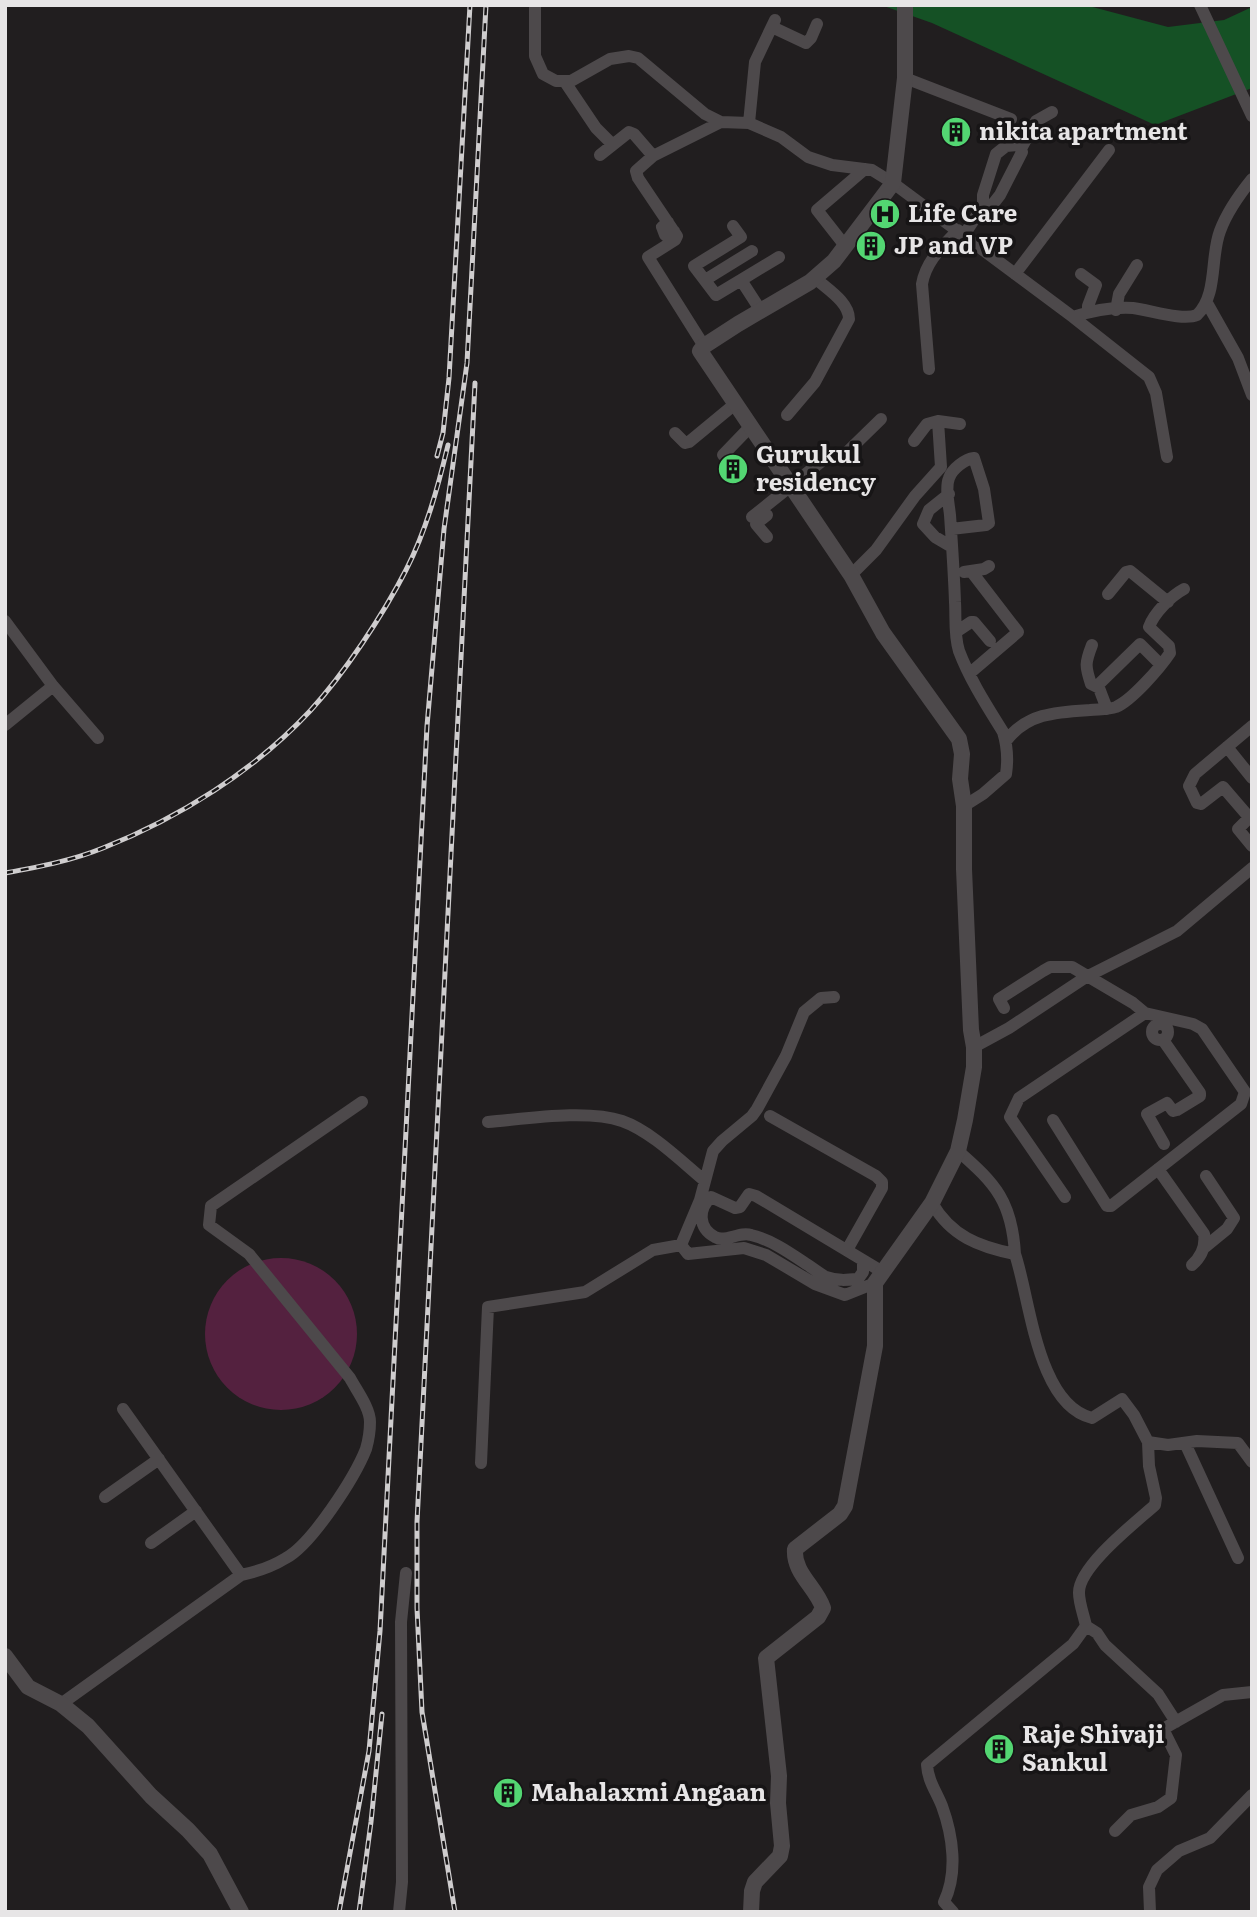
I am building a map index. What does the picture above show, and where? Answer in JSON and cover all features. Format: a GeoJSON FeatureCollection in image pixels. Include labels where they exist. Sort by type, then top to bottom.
{"type":"FeatureCollection","features":[{"type":"Feature","properties":{"kind":"street"},"geometry":{"type":"LineString","coordinates":[[536,5],[535,56],[543,74],[556,81],[565,82],[610,59],[629,56],[638,58],[705,114],[721,122],[749,123],[781,137],[808,157],[832,165],[872,170],[893,183],[1149,377],[1156,393],[1167,457]]}},
{"type":"Feature","properties":{"kind":"street"},"geometry":{"type":"LineString","coordinates":[[1200,5],[1252,116]]}},
{"type":"Feature","properties":{"kind":"street"},"geometry":{"type":"LineString","coordinates":[[681,1245],[688,1254],[744,1248],[766,1255],[815,1284],[845,1295],[878,1277],[932,1203],[958,1151],[972,1086],[974,1046],[964,883],[964,806],[960,779],[962,754],[959,739],[883,633],[851,575],[700,351],[815,278],[846,247],[893,183],[905,78],[905,11]]}},
{"type":"Feature","properties":{"kind":"street"},"geometry":{"type":"LineString","coordinates":[[749,123],[754,62],[773,24],[806,43],[817,24]]}},
{"type":"Feature","properties":{"kind":"street"},"geometry":{"type":"LineString","coordinates":[[905,78],[1012,119]]}},
{"type":"Feature","properties":{"kind":"street"},"geometry":{"type":"LineString","coordinates":[[565,82],[596,128],[612,144]]}},
{"type":"Feature","properties":{"kind":"street"},"geometry":{"type":"LineString","coordinates":[[929,369],[922,284],[929,262],[984,206],[993,204],[1036,121],[1052,112]]}},
{"type":"Feature","properties":{"kind":"street"},"geometry":{"type":"LineString","coordinates":[[704,346],[645,252],[675,240],[677,236],[636,171],[653,156],[721,122]]}},
{"type":"Feature","properties":{"kind":"street"},"geometry":{"type":"LineString","coordinates":[[600,155],[629,132],[634,134],[653,156]]}},
{"type":"Feature","properties":{"kind":"street"},"geometry":{"type":"LineString","coordinates":[[984,206],[983,195],[996,154],[1006,146],[1022,147]]}},
{"type":"Feature","properties":{"kind":"street"},"geometry":{"type":"LineString","coordinates":[[1015,274],[1109,150]]}},
{"type":"Feature","properties":{"kind":"street"},"geometry":{"type":"LineString","coordinates":[[846,247],[817,210],[865,169]]}},
{"type":"Feature","properties":{"kind":"street"},"geometry":{"type":"LineString","coordinates":[[1073,317],[1088,312],[1128,308],[1193,317],[1203,310],[1207,303],[1219,233],[1229,212],[1252,179]]}},
{"type":"Feature","properties":{"kind":"street"},"geometry":{"type":"LineString","coordinates":[[763,266],[737,232],[695,264],[716,295],[779,257]]}},
{"type":"Feature","properties":{"kind":"street"},"geometry":{"type":"LineString","coordinates":[[705,280],[752,251]]}},
{"type":"Feature","properties":{"kind":"street"},"geometry":{"type":"LineString","coordinates":[[1116,310],[1119,294],[1138,265]]}},
{"type":"Feature","properties":{"kind":"street"},"geometry":{"type":"LineString","coordinates":[[1081,274],[1096,287],[1088,312]]}},
{"type":"Feature","properties":{"kind":"street"},"geometry":{"type":"LineString","coordinates":[[787,415],[815,382],[849,319],[844,305],[815,278]]}},
{"type":"Feature","properties":{"kind":"street"},"geometry":{"type":"LineString","coordinates":[[741,281],[761,311]]}},
{"type":"Feature","properties":{"kind":"street"},"geometry":{"type":"LineString","coordinates":[[1207,303],[1237,358],[1252,395]]}},
{"type":"Feature","properties":{"kind":"street"},"geometry":{"type":"LineString","coordinates":[[675,433],[685,443],[689,442],[735,404]]}},
{"type":"Feature","properties":{"kind":"street"},"geometry":{"type":"LineString","coordinates":[[767,537],[756,524],[758,516],[827,457],[841,458],[881,419]]}},
{"type":"Feature","properties":{"kind":"street"},"geometry":{"type":"LineString","coordinates":[[938,421],[942,467]]}},
{"type":"Feature","properties":{"kind":"street"},"geometry":{"type":"LineString","coordinates":[[914,441],[927,424],[938,421],[960,424]]}},
{"type":"Feature","properties":{"kind":"street"},"geometry":{"type":"LineString","coordinates":[[723,455],[750,427]]}},
{"type":"Feature","properties":{"kind":"street"},"geometry":{"type":"LineString","coordinates":[[851,575],[876,550],[915,496],[942,467],[962,456]]}},
{"type":"Feature","properties":{"kind":"street"},"geometry":{"type":"LineString","coordinates":[[951,529],[989,523],[984,489],[974,458],[967,459],[950,475],[949,494],[956,632],[958,648],[972,682],[1003,732],[1006,741],[1006,774],[964,806]]}},
{"type":"Feature","properties":{"kind":"street"},"geometry":{"type":"LineString","coordinates":[[949,494],[929,510],[923,524],[935,537],[952,547]]}},
{"type":"Feature","properties":{"kind":"street"},"geometry":{"type":"LineString","coordinates":[[954,573],[989,566]]}},
{"type":"Feature","properties":{"kind":"street"},"geometry":{"type":"LineString","coordinates":[[970,673],[1018,632],[971,571]]}},
{"type":"Feature","properties":{"kind":"street"},"geometry":{"type":"LineString","coordinates":[[1108,594],[1126,572],[1130,571],[1168,602]]}},
{"type":"Feature","properties":{"kind":"street"},"geometry":{"type":"LineString","coordinates":[[1006,741],[1026,721],[1065,713],[1107,709],[1126,702],[1170,650],[1149,627],[1150,622],[1184,589]]}},
{"type":"Feature","properties":{"kind":"street"},"geometry":{"type":"LineString","coordinates":[[5,621],[53,687],[97,738]]}},
{"type":"Feature","properties":{"kind":"street"},"geometry":{"type":"LineString","coordinates":[[956,632],[974,622],[990,641]]}},
{"type":"Feature","properties":{"kind":"street"},"geometry":{"type":"LineString","coordinates":[[1097,686],[1140,644],[1160,664]]}},
{"type":"Feature","properties":{"kind":"street"},"geometry":{"type":"LineString","coordinates":[[1092,645],[1085,662],[1086,668],[1091,684],[1097,686],[1103,694],[1107,709]]}},
{"type":"Feature","properties":{"kind":"street"},"geometry":{"type":"LineString","coordinates":[[5,725],[53,687]]}},
{"type":"Feature","properties":{"kind":"street"},"geometry":{"type":"LineString","coordinates":[[1252,726],[1195,774],[1189,786],[1197,803],[1201,804],[1223,787],[1248,816],[1238,829],[1252,846]]}},
{"type":"Feature","properties":{"kind":"street"},"geometry":{"type":"LineString","coordinates":[[1227,747],[1252,778]]}},
{"type":"Feature","properties":{"kind":"street"},"geometry":{"type":"LineString","coordinates":[[974,1046],[1020,1021],[1086,977],[1177,930],[1252,869]]}},
{"type":"Feature","properties":{"kind":"street"},"geometry":{"type":"LineString","coordinates":[[1004,1008],[999,999],[1050,967],[1072,967],[1133,1003],[1165,1026],[1167,1037],[1164,1040],[1200,1093],[1177,1110],[1173,1111],[1167,1102],[1147,1114],[1164,1144]]}},
{"type":"Feature","properties":{"kind":"street"},"geometry":{"type":"LineString","coordinates":[[681,1245],[700,1200],[713,1152],[757,1109],[786,1056],[804,1012],[821,998],[834,996]]}},
{"type":"Feature","properties":{"kind":"street"},"geometry":{"type":"LineString","coordinates":[[1053,1119],[1107,1206],[1111,1206],[1241,1104],[1245,1092],[1202,1029],[1193,1024],[1151,1018],[1018,1098],[1010,1117],[1065,1196]]}},
{"type":"Feature","properties":{"kind":"street"},"geometry":{"type":"LineString","coordinates":[[61,1704],[241,1575],[288,1558],[310,1536],[335,1504],[366,1448],[370,1420],[363,1400],[350,1378],[249,1254],[209,1225],[211,1206],[362,1102]]}},
{"type":"Feature","properties":{"kind":"street"},"geometry":{"type":"LineString","coordinates":[[488,1122],[576,1115],[622,1121],[655,1142],[705,1181]]}},
{"type":"Feature","properties":{"kind":"street"},"geometry":{"type":"LineString","coordinates":[[770,1116],[876,1176],[882,1182],[847,1250]]}},
{"type":"Feature","properties":{"kind":"street"},"geometry":{"type":"LineString","coordinates":[[958,1151],[985,1177],[1008,1207],[1014,1233],[1014,1254],[1036,1343],[1062,1397],[1082,1416],[1092,1418],[1122,1399],[1148,1442],[1155,1505],[1108,1549],[1082,1578],[1079,1592],[1086,1626],[1097,1633],[1105,1645],[1158,1694],[1176,1722]]}},
{"type":"Feature","properties":{"kind":"street"},"geometry":{"type":"LineString","coordinates":[[1158,1169],[1204,1234],[1205,1247]]}},
{"type":"Feature","properties":{"kind":"street"},"geometry":{"type":"LineString","coordinates":[[1192,1265],[1205,1247],[1227,1229],[1234,1218],[1206,1176]]}},
{"type":"Feature","properties":{"kind":"street"},"geometry":{"type":"LineString","coordinates":[[751,1912],[755,1882],[780,1856],[782,1846],[778,1803],[779,1776],[766,1658],[818,1617],[823,1608],[820,1598],[797,1567],[795,1549],[840,1514],[845,1506],[875,1346],[878,1277],[863,1261],[847,1250],[749,1194],[740,1207],[735,1208],[710,1197],[703,1208],[703,1226],[715,1237],[722,1239],[748,1233],[771,1242],[824,1276],[840,1280],[858,1279],[863,1272],[863,1261]]}},
{"type":"Feature","properties":{"kind":"street"},"geometry":{"type":"LineString","coordinates":[[932,1203],[939,1215],[957,1233],[986,1246],[1014,1254]]}},
{"type":"Feature","properties":{"kind":"street"},"geometry":{"type":"LineString","coordinates":[[481,1463],[488,1307],[573,1296],[585,1292],[653,1251],[681,1245]]}},
{"type":"Feature","properties":{"kind":"street"},"geometry":{"type":"LineString","coordinates":[[123,1409],[241,1575]]}},
{"type":"Feature","properties":{"kind":"street"},"geometry":{"type":"LineString","coordinates":[[1148,1442],[1168,1445],[1197,1441],[1238,1443],[1252,1462]]}},
{"type":"Feature","properties":{"kind":"street"},"geometry":{"type":"LineString","coordinates":[[1185,1443],[1238,1559]]}},
{"type":"Feature","properties":{"kind":"street"},"geometry":{"type":"LineString","coordinates":[[105,1497],[159,1459]]}},
{"type":"Feature","properties":{"kind":"street"},"geometry":{"type":"LineString","coordinates":[[151,1543],[196,1511]]}},
{"type":"Feature","properties":{"kind":"street"},"geometry":{"type":"LineString","coordinates":[[399,1912],[402,1882],[401,1622],[405,1573]]}},
{"type":"Feature","properties":{"kind":"street"},"geometry":{"type":"LineString","coordinates":[[953,1912],[944,1902],[951,1886],[951,1840],[942,1806],[928,1777],[927,1765],[1049,1667],[1073,1644],[1086,1626]]}},
{"type":"Feature","properties":{"kind":"street"},"geometry":{"type":"LineString","coordinates":[[5,1656],[28,1687],[61,1704],[88,1726],[151,1796],[188,1830],[210,1854],[241,1912]]}},
{"type":"Feature","properties":{"kind":"street"},"geometry":{"type":"LineString","coordinates":[[1115,1831],[1130,1815],[1158,1807],[1171,1798],[1176,1755],[1163,1729],[1223,1695],[1252,1692]]}},
{"type":"Feature","properties":{"kind":"street"},"geometry":{"type":"LineString","coordinates":[[1150,1912],[1149,1887],[1157,1870],[1179,1851],[1210,1838],[1252,1794]]}},
{"type":"Feature","properties":{"kind":"shaded area"},"geometry":{"type":"Polygon","coordinates":[[[881,5],[1085,5],[1168,27],[1224,20],[1252,7],[1252,88],[1155,125],[932,23],[881,5]]]}},
{"type":"Feature","properties":{"kind":"shaded area"},"geometry":{"type":"Polygon","coordinates":[[[281,1258],[310,1264],[335,1280],[351,1305],[357,1334],[351,1363],[335,1388],[310,1404],[281,1410],[252,1404],[227,1388],[211,1363],[205,1334],[211,1305],[227,1280],[252,1264],[281,1258]]]}},
{"type":"Feature","properties":{"kind":"railway"},"geometry":{"type":"LineString","coordinates":[[437,456],[443,433],[449,378],[470,5]]}},
{"type":"Feature","properties":{"kind":"railway"},"geometry":{"type":"LineString","coordinates":[[339,1912],[369,1751],[380,1631],[427,726],[444,529],[467,363],[486,5]]}},
{"type":"Feature","properties":{"kind":"railway"},"geometry":{"type":"LineString","coordinates":[[455,1912],[422,1712],[417,1608],[417,1522],[475,383]]}},
{"type":"Feature","properties":{"kind":"railway"},"geometry":{"type":"LineString","coordinates":[[5,873],[79,857],[160,822],[240,773],[288,733],[336,680],[397,587],[425,524],[448,445]]}},
{"type":"Feature","properties":{"kind":"railway"},"geometry":{"type":"LineString","coordinates":[[359,1912],[382,1714]]}},
{"type":"Feature","properties":{"kind":"place","name":"nikita apartment"},"geometry":{"type":"Point","coordinates":[956,132]}},
{"type":"Feature","properties":{"kind":"place","name":"Life Care"},"geometry":{"type":"Point","coordinates":[885,214]}},
{"type":"Feature","properties":{"kind":"place","name":"JP and VP"},"geometry":{"type":"Point","coordinates":[871,246]}},
{"type":"Feature","properties":{"kind":"place","name":"Gurukul residency"},"geometry":{"type":"Point","coordinates":[733,469]}},
{"type":"Feature","properties":{"kind":"place","name":"Raje Shivaji Sankul"},"geometry":{"type":"Point","coordinates":[999,1749]}},
{"type":"Feature","properties":{"kind":"place","name":"Mahalaxmi Angaan"},"geometry":{"type":"Point","coordinates":[508,1793]}}]}
